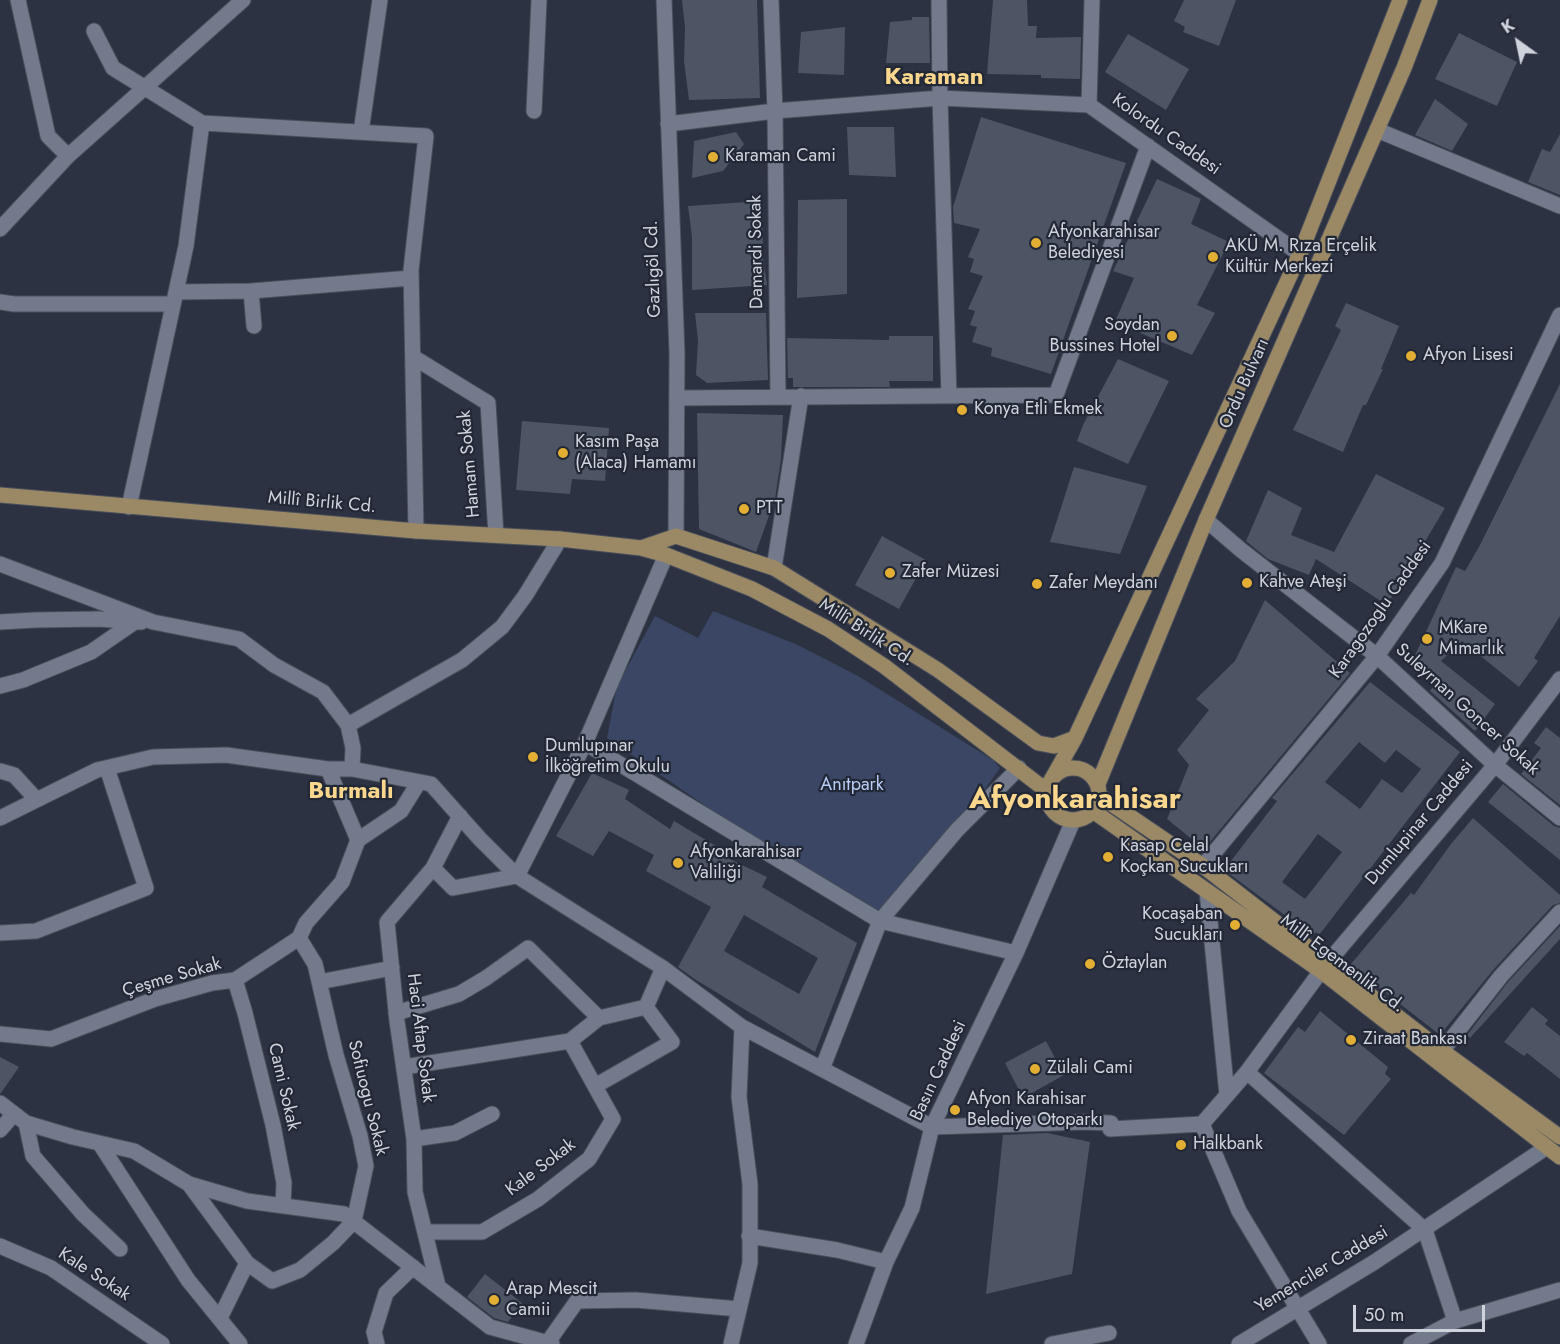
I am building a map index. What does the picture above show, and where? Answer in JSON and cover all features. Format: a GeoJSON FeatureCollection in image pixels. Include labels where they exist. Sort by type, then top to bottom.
{"type":"FeatureCollection","features":[{"type":"Feature","properties":{"kind":"main road","name":"Ordu Bulvarı"},"geometry":{"type":"LineString","coordinates":[[1050,784],[1075,738],[1299,254],[1400,0]]}},
{"type":"Feature","properties":{"kind":"main road","name":"Ordu Bulvarı"},"geometry":{"type":"LineString","coordinates":[[1099,790],[1206,520],[1404,68],[1430,0]]}},
{"type":"Feature","properties":{"kind":"main road","name":"Millî Birlik Cd."},"geometry":{"type":"LineString","coordinates":[[0,495],[416,531],[560,539],[641,548],[666,555],[752,589],[828,629],[884,666],[1019,768],[1050,784]]}},
{"type":"Feature","properties":{"kind":"main road","name":"Millî Birlik Cd."},"geometry":{"type":"LineString","coordinates":[[641,548],[676,536],[774,568],[938,670],[1038,744],[1054,746],[1075,738]]}},
{"type":"Feature","properties":{"kind":"main road"},"geometry":{"type":"LineString","coordinates":[[666,555],[676,536]]}},
{"type":"Feature","properties":{"kind":"main road"},"geometry":{"type":"LineString","coordinates":[[1078,768],[1086,771],[1099,790],[1093,811],[1087,816],[1073,821],[1064,819],[1051,808],[1050,784],[1060,771],[1078,768]]}},
{"type":"Feature","properties":{"kind":"main road","name":"Millî Egemenlik Cd."},"geometry":{"type":"LineString","coordinates":[[1099,790],[1203,866],[1560,1157]]}},
{"type":"Feature","properties":{"kind":"main road","name":"Millî Egemenlik Cd."},"geometry":{"type":"LineString","coordinates":[[1093,811],[1208,891],[1325,966],[1560,1137]]}},
{"type":"Feature","properties":{"kind":"street"},"geometry":{"type":"LineString","coordinates":[[18,0],[48,136],[68,156]]}},
{"type":"Feature","properties":{"kind":"street"},"geometry":{"type":"LineString","coordinates":[[0,229],[68,156],[144,88],[226,6],[243,0]]}},
{"type":"Feature","properties":{"kind":"street"},"geometry":{"type":"LineString","coordinates":[[361,132],[380,0]]}},
{"type":"Feature","properties":{"kind":"street"},"geometry":{"type":"LineString","coordinates":[[534,111],[539,0]]}},
{"type":"Feature","properties":{"kind":"street","name":"Gazlıgöl Cd."},"geometry":{"type":"LineString","coordinates":[[664,0],[678,398],[676,536]]}},
{"type":"Feature","properties":{"kind":"street","name":"Damardi Sokak"},"geometry":{"type":"LineString","coordinates":[[771,0],[775,111],[778,396]]}},
{"type":"Feature","properties":{"kind":"street"},"geometry":{"type":"LineString","coordinates":[[939,0],[949,396]]}},
{"type":"Feature","properties":{"kind":"street"},"geometry":{"type":"LineString","coordinates":[[1089,105],[1092,0]]}},
{"type":"Feature","properties":{"kind":"street"},"geometry":{"type":"LineString","coordinates":[[93,31],[113,68],[202,123],[426,136],[411,278],[416,531]]}},
{"type":"Feature","properties":{"kind":"street","name":"Kolordu Caddesi"},"geometry":{"type":"LineString","coordinates":[[669,124],[775,111],[940,98],[1089,105],[1299,254]]}},
{"type":"Feature","properties":{"kind":"street"},"geometry":{"type":"LineString","coordinates":[[129,507],[186,246],[202,123]]}},
{"type":"Feature","properties":{"kind":"street"},"geometry":{"type":"LineString","coordinates":[[1377,129],[1560,206]]}},
{"type":"Feature","properties":{"kind":"street"},"geometry":{"type":"LineString","coordinates":[[678,398],[1056,394],[1148,146]]}},
{"type":"Feature","properties":{"kind":"street"},"geometry":{"type":"LineString","coordinates":[[0,302],[14,304],[175,298],[411,278]]}},
{"type":"Feature","properties":{"kind":"street"},"geometry":{"type":"LineString","coordinates":[[250,291],[254,326]]}},
{"type":"Feature","properties":{"kind":"street","name":"Karagozoglu Caddesi"},"geometry":{"type":"LineString","coordinates":[[1203,866],[1377,656],[1442,563],[1560,315]]}},
{"type":"Feature","properties":{"kind":"street","name":"Hamam Sokak"},"geometry":{"type":"LineString","coordinates":[[413,357],[488,403],[496,535]]}},
{"type":"Feature","properties":{"kind":"street"},"geometry":{"type":"LineString","coordinates":[[774,568],[801,396]]}},
{"type":"Feature","properties":{"kind":"street","name":"Suleyrnan Goncer Sokak"},"geometry":{"type":"LineString","coordinates":[[1206,520],[1377,656],[1495,765],[1560,818]]}},
{"type":"Feature","properties":{"kind":"street"},"geometry":{"type":"LineString","coordinates":[[348,725],[462,660],[502,627],[525,596],[560,539]]}},
{"type":"Feature","properties":{"kind":"street"},"geometry":{"type":"LineString","coordinates":[[517,876],[585,743],[666,555]]}},
{"type":"Feature","properties":{"kind":"street"},"geometry":{"type":"LineString","coordinates":[[0,564],[153,622]]}},
{"type":"Feature","properties":{"kind":"street"},"geometry":{"type":"LineString","coordinates":[[0,622],[35,620],[153,622],[239,639],[274,665],[323,692],[348,725],[353,748],[352,769]]}},
{"type":"Feature","properties":{"kind":"street"},"geometry":{"type":"LineString","coordinates":[[0,686],[23,680],[91,652],[136,621]]}},
{"type":"Feature","properties":{"kind":"street","name":"Dumlupinar Caddesi"},"geometry":{"type":"LineString","coordinates":[[1202,1124],[1247,1072],[1325,966],[1495,765],[1560,679]]}},
{"type":"Feature","properties":{"kind":"street"},"geometry":{"type":"LineString","coordinates":[[585,743],[880,921],[1017,953]]}},
{"type":"Feature","properties":{"kind":"street"},"geometry":{"type":"LineString","coordinates":[[0,818],[97,770],[153,757],[226,755],[328,770],[352,769],[431,784],[517,876],[663,968],[742,1027],[932,1127],[1084,1122],[1111,1126],[1202,1124],[1239,1211],[1319,1344]]}},
{"type":"Feature","properties":{"kind":"street"},"geometry":{"type":"LineString","coordinates":[[0,933],[36,931],[146,888],[107,768]]}},
{"type":"Feature","properties":{"kind":"street"},"geometry":{"type":"LineString","coordinates":[[822,1069],[880,921],[957,830],[1019,768]]}},
{"type":"Feature","properties":{"kind":"street"},"geometry":{"type":"LineString","coordinates":[[328,770],[358,840],[401,811],[419,782]]}},
{"type":"Feature","properties":{"kind":"street"},"geometry":{"type":"LineString","coordinates":[[0,771],[14,775],[36,799]]}},
{"type":"Feature","properties":{"kind":"street","name":"Haci Aftap Sokak"},"geometry":{"type":"LineString","coordinates":[[438,1286],[415,1192],[414,1139],[396,1013],[387,922],[433,868],[460,816]]}},
{"type":"Feature","properties":{"kind":"street","name":"Basın Caddesi"},"geometry":{"type":"LineString","coordinates":[[863,1343],[886,1262],[912,1208],[932,1127],[1017,953],[1073,821]]}},
{"type":"Feature","properties":{"kind":"street","name":"Çeşme Sokak"},"geometry":{"type":"LineString","coordinates":[[0,1034],[51,1039],[154,999],[212,983],[235,980],[299,938],[306,923],[342,882],[358,840]]}},
{"type":"Feature","properties":{"kind":"street"},"geometry":{"type":"LineString","coordinates":[[433,868],[453,888],[517,876]]}},
{"type":"Feature","properties":{"kind":"street"},"geometry":{"type":"LineString","coordinates":[[1208,891],[1227,1095]]}},
{"type":"Feature","properties":{"kind":"street"},"geometry":{"type":"LineString","coordinates":[[1442,1051],[1501,976],[1560,912]]}},
{"type":"Feature","properties":{"kind":"street","name":"Sofiuogu Sokak"},"geometry":{"type":"LineString","coordinates":[[299,938],[315,964],[336,1055],[360,1136],[366,1166],[354,1221]]}},
{"type":"Feature","properties":{"kind":"street"},"geometry":{"type":"LineString","coordinates":[[396,1013],[459,994],[528,948],[599,1018]]}},
{"type":"Feature","properties":{"kind":"street"},"geometry":{"type":"LineString","coordinates":[[319,982],[392,968]]}},
{"type":"Feature","properties":{"kind":"street"},"geometry":{"type":"LineString","coordinates":[[646,1007],[663,968]]}},
{"type":"Feature","properties":{"kind":"street","name":"Cami Sokak"},"geometry":{"type":"LineString","coordinates":[[235,980],[273,1125],[285,1183],[283,1205]]}},
{"type":"Feature","properties":{"kind":"street"},"geometry":{"type":"LineString","coordinates":[[404,1067],[570,1041],[599,1018],[646,1007]]}},
{"type":"Feature","properties":{"kind":"street"},"geometry":{"type":"LineString","coordinates":[[595,1086],[672,1042],[646,1007]]}},
{"type":"Feature","properties":{"kind":"street"},"geometry":{"type":"LineString","coordinates":[[731,1344],[750,1263],[750,1184],[739,1097],[742,1027]]}},
{"type":"Feature","properties":{"kind":"street","name":"Kale Sokak"},"geometry":{"type":"LineString","coordinates":[[425,1232],[483,1232],[538,1199],[589,1159],[613,1119],[570,1041]]}},
{"type":"Feature","properties":{"kind":"street"},"geometry":{"type":"LineString","coordinates":[[1247,1072],[1425,1230],[1455,1321]]}},
{"type":"Feature","properties":{"kind":"street"},"geometry":{"type":"LineString","coordinates":[[0,1103],[20,1118],[134,1151],[189,1184],[247,1201],[345,1214],[490,1327],[550,1343],[577,1301],[636,1300],[739,1309]]}},
{"type":"Feature","properties":{"kind":"street"},"geometry":{"type":"LineString","coordinates":[[414,1139],[454,1133],[492,1114]]}},
{"type":"Feature","properties":{"kind":"street"},"geometry":{"type":"LineString","coordinates":[[0,1130],[20,1118]]}},
{"type":"Feature","properties":{"kind":"street"},"geometry":{"type":"LineString","coordinates":[[20,1118],[33,1156],[83,1214],[120,1250]]}},
{"type":"Feature","properties":{"kind":"street"},"geometry":{"type":"LineString","coordinates":[[100,1143],[188,1280],[240,1344]]}},
{"type":"Feature","properties":{"kind":"street","name":"Yemenciler Caddesi"},"geometry":{"type":"LineString","coordinates":[[1239,1344],[1425,1230],[1547,1147]]}},
{"type":"Feature","properties":{"kind":"street"},"geometry":{"type":"LineString","coordinates":[[189,1184],[247,1263],[272,1281],[300,1269],[333,1243],[354,1221]]}},
{"type":"Feature","properties":{"kind":"street"},"geometry":{"type":"LineString","coordinates":[[749,1236],[837,1250],[886,1262]]}},
{"type":"Feature","properties":{"kind":"street","name":"Kale Sokak"},"geometry":{"type":"LineString","coordinates":[[0,1246],[51,1268],[162,1344]]}},
{"type":"Feature","properties":{"kind":"street"},"geometry":{"type":"LineString","coordinates":[[220,1318],[247,1263]]}},
{"type":"Feature","properties":{"kind":"street"},"geometry":{"type":"LineString","coordinates":[[377,1344],[374,1332],[386,1293],[413,1267]]}},
{"type":"Feature","properties":{"kind":"street"},"geometry":{"type":"LineString","coordinates":[[1415,1343],[1455,1321],[1560,1290]]}},
{"type":"Feature","properties":{"kind":"street"},"geometry":{"type":"LineString","coordinates":[[1052,1344],[1109,1333]]}},
{"type":"Feature","properties":{"kind":"green space","name":"Anıtpark"},"geometry":{"type":"Polygon","coordinates":[[[713,611],[798,645],[858,676],[993,760],[1000,768],[983,792],[878,913],[732,824],[607,738],[617,686],[655,616],[698,638],[713,611]]]}},
{"type":"Feature","properties":{"kind":"building"},"geometry":{"type":"Polygon","coordinates":[[[682,0],[757,0],[760,98],[689,100],[684,61],[685,28],[682,0]]]}},
{"type":"Feature","properties":{"kind":"building"},"geometry":{"type":"Polygon","coordinates":[[[993,0],[1027,0],[1028,26],[1037,26],[1036,38],[1081,37],[1080,79],[1041,78],[1041,75],[987,74],[993,0]]]}},
{"type":"Feature","properties":{"kind":"building"},"geometry":{"type":"Polygon","coordinates":[[[1184,0],[1236,0],[1219,46],[1183,32],[1185,27],[1174,21],[1184,0]]]}},
{"type":"Feature","properties":{"kind":"building"},"geometry":{"type":"Polygon","coordinates":[[[912,17],[929,17],[930,63],[886,63],[890,22],[912,20],[912,17]]]}},
{"type":"Feature","properties":{"kind":"building"},"geometry":{"type":"Polygon","coordinates":[[[845,27],[844,75],[798,73],[801,32],[845,27]]]}},
{"type":"Feature","properties":{"kind":"building"},"geometry":{"type":"Polygon","coordinates":[[[1459,33],[1517,62],[1497,106],[1435,79],[1459,33]]]}},
{"type":"Feature","properties":{"kind":"building"},"geometry":{"type":"Polygon","coordinates":[[[1128,34],[1189,69],[1166,110],[1105,72],[1128,34]]]}},
{"type":"Feature","properties":{"kind":"building"},"geometry":{"type":"Polygon","coordinates":[[[1435,99],[1468,124],[1452,151],[1415,135],[1435,99]]]}},
{"type":"Feature","properties":{"kind":"building","name":"Afyonkarahisar Belediyesi"},"geometry":{"type":"Polygon","coordinates":[[[981,117],[1126,163],[1051,374],[991,356],[992,348],[972,342],[977,327],[970,325],[975,311],[968,309],[983,276],[970,272],[974,259],[968,257],[980,229],[954,223],[953,207],[981,117]]]}},
{"type":"Feature","properties":{"kind":"building"},"geometry":{"type":"Polygon","coordinates":[[[847,127],[894,127],[896,177],[849,175],[847,127]]]}},
{"type":"Feature","properties":{"kind":"building","name":"Karaman Cami"},"geometry":{"type":"Polygon","coordinates":[[[736,132],[744,144],[723,171],[692,178],[694,141],[736,132]]]}},
{"type":"Feature","properties":{"kind":"building"},"geometry":{"type":"Polygon","coordinates":[[[1560,134],[1560,195],[1528,182],[1542,149],[1550,152],[1560,134]]]}},
{"type":"Feature","properties":{"kind":"building","name":"AKÜ M. Rıza Erçelik Kültür Merkezi"},"geometry":{"type":"Polygon","coordinates":[[[1157,179],[1201,199],[1191,224],[1229,242],[1197,305],[1215,313],[1192,355],[1115,322],[1134,278],[1113,271],[1157,179]]]}},
{"type":"Feature","properties":{"kind":"building"},"geometry":{"type":"Polygon","coordinates":[[[847,199],[847,294],[797,298],[798,200],[847,199]]]}},
{"type":"Feature","properties":{"kind":"building"},"geometry":{"type":"Polygon","coordinates":[[[762,201],[763,259],[767,285],[692,290],[692,237],[688,206],[762,201]]]}},
{"type":"Feature","properties":{"kind":"building"},"geometry":{"type":"Polygon","coordinates":[[[1346,303],[1399,326],[1381,369],[1383,369],[1366,405],[1363,405],[1343,452],[1293,430],[1341,330],[1335,326],[1346,303]]]}},
{"type":"Feature","properties":{"kind":"building"},"geometry":{"type":"Polygon","coordinates":[[[695,313],[766,313],[768,380],[707,383],[696,375],[698,341],[695,313]]]}},
{"type":"Feature","properties":{"kind":"building"},"geometry":{"type":"Polygon","coordinates":[[[889,336],[933,336],[933,381],[889,381],[890,387],[793,387],[793,378],[788,378],[787,338],[889,340],[889,336]]]}},
{"type":"Feature","properties":{"kind":"building"},"geometry":{"type":"Polygon","coordinates":[[[1118,359],[1169,381],[1128,464],[1077,441],[1118,359]]]}},
{"type":"Feature","properties":{"kind":"building"},"geometry":{"type":"Polygon","coordinates":[[[1560,384],[1560,616],[1534,658],[1538,661],[1519,687],[1462,641],[1441,661],[1495,704],[1475,731],[1430,691],[1440,678],[1411,664],[1456,567],[1465,571],[1480,545],[1560,384]]]}},
{"type":"Feature","properties":{"kind":"building"},"geometry":{"type":"Polygon","coordinates":[[[697,413],[783,415],[781,459],[775,499],[756,552],[699,529],[697,413]]]}},
{"type":"Feature","properties":{"kind":"building","name":"Kasım Paşa (Alaca) Hamamı"},"geometry":{"type":"Polygon","coordinates":[[[522,421],[609,428],[605,481],[572,479],[570,494],[516,490],[522,421]]]}},
{"type":"Feature","properties":{"kind":"building"},"geometry":{"type":"Polygon","coordinates":[[[1074,467],[1147,486],[1120,554],[1050,542],[1074,467]]]}},
{"type":"Feature","properties":{"kind":"building"},"geometry":{"type":"Polygon","coordinates":[[[1376,474],[1445,508],[1387,605],[1316,559],[1309,575],[1268,559],[1246,541],[1268,490],[1302,508],[1291,535],[1334,552],[1376,474]]]}},
{"type":"Feature","properties":{"kind":"building","name":"Zafer Müzesi"},"geometry":{"type":"Polygon","coordinates":[[[882,536],[926,560],[899,609],[855,585],[882,536]]]}},
{"type":"Feature","properties":{"kind":"building"},"geometry":{"type":"Polygon","coordinates":[[[1265,600],[1350,673],[1204,849],[1167,819],[1189,765],[1177,750],[1209,710],[1196,699],[1235,661],[1265,600]]]}},
{"type":"Feature","properties":{"kind":"building"},"geometry":{"type":"Polygon","coordinates":[[[1370,682],[1460,752],[1319,935],[1316,932],[1313,936],[1224,870],[1277,801],[1272,798],[1370,682]],[[1359,742],[1325,782],[1360,809],[1382,779],[1402,793],[1421,769],[1396,750],[1385,763],[1359,742]],[[1318,834],[1282,882],[1305,899],[1342,852],[1318,834]]]}},
{"type":"Feature","properties":{"kind":"building"},"geometry":{"type":"Polygon","coordinates":[[[1546,727],[1560,738],[1560,805],[1521,774],[1541,748],[1534,743],[1546,727]]]}},
{"type":"Feature","properties":{"kind":"building"},"geometry":{"type":"Polygon","coordinates":[[[592,773],[629,790],[625,799],[670,829],[674,821],[716,846],[713,851],[767,877],[762,887],[857,943],[815,1052],[678,967],[711,907],[646,871],[654,855],[609,831],[593,856],[556,836],[592,773]],[[744,915],[724,951],[799,994],[818,958],[744,915]]]}},
{"type":"Feature","properties":{"kind":"building"},"geometry":{"type":"Polygon","coordinates":[[[1503,784],[1554,826],[1560,828],[1560,860],[1488,802],[1503,784]]]}},
{"type":"Feature","properties":{"kind":"building"},"geometry":{"type":"Polygon","coordinates":[[[1473,818],[1560,895],[1560,903],[1553,905],[1494,969],[1440,1035],[1350,965],[1411,893],[1414,895],[1473,818]]]}},
{"type":"Feature","properties":{"kind":"building"},"geometry":{"type":"Polygon","coordinates":[[[1560,926],[1560,939],[1470,1038],[1467,1035],[1508,982],[1560,926]]]}},
{"type":"Feature","properties":{"kind":"building"},"geometry":{"type":"Polygon","coordinates":[[[1532,1007],[1548,1020],[1545,1024],[1560,1036],[1560,1079],[1527,1053],[1524,1056],[1504,1042],[1532,1007]]]}},
{"type":"Feature","properties":{"kind":"building"},"geometry":{"type":"Polygon","coordinates":[[[1320,1011],[1388,1067],[1385,1074],[1391,1079],[1344,1135],[1264,1073],[1298,1027],[1305,1032],[1320,1011]]]}},
{"type":"Feature","properties":{"kind":"building","name":"Zülali Cami"},"geometry":{"type":"Polygon","coordinates":[[[1046,1041],[1064,1075],[1023,1098],[1005,1063],[1046,1041]]]}},
{"type":"Feature","properties":{"kind":"building"},"geometry":{"type":"Polygon","coordinates":[[[0,1057],[19,1067],[1,1093],[0,1093],[0,1057]]]}},
{"type":"Feature","properties":{"kind":"building"},"geometry":{"type":"Polygon","coordinates":[[[1047,1133],[1090,1142],[1072,1274],[986,1294],[1003,1135],[1047,1133]]]}},
{"type":"Feature","properties":{"kind":"building","name":"Arap Mescit Camii"},"geometry":{"type":"Polygon","coordinates":[[[485,1274],[522,1303],[508,1322],[494,1318],[467,1297],[485,1274]]]}},
{"type":"Feature","properties":{"kind":"place","name":"Karaman Cami"},"geometry":{"type":"Point","coordinates":[713,157]}},
{"type":"Feature","properties":{"kind":"place","name":"Afyonkarahisar Belediyesi"},"geometry":{"type":"Point","coordinates":[1036,243]}},
{"type":"Feature","properties":{"kind":"place","name":"AKÜ M. Rıza Erçelik Kültür Merkezi"},"geometry":{"type":"Point","coordinates":[1213,257]}},
{"type":"Feature","properties":{"kind":"place","name":"Soydan Bussines Hotel"},"geometry":{"type":"Point","coordinates":[1172,336]}},
{"type":"Feature","properties":{"kind":"place","name":"Afyon Lisesi"},"geometry":{"type":"Point","coordinates":[1411,356]}},
{"type":"Feature","properties":{"kind":"place","name":"Konya Etli Ekmek"},"geometry":{"type":"Point","coordinates":[962,410]}},
{"type":"Feature","properties":{"kind":"place","name":"Kasım Paşa (Alaca) Hamamı"},"geometry":{"type":"Point","coordinates":[563,453]}},
{"type":"Feature","properties":{"kind":"place","name":"PTT"},"geometry":{"type":"Point","coordinates":[744,509]}},
{"type":"Feature","properties":{"kind":"place","name":"Zafer Müzesi"},"geometry":{"type":"Point","coordinates":[890,573]}},
{"type":"Feature","properties":{"kind":"place","name":"Kahve Ateşi"},"geometry":{"type":"Point","coordinates":[1247,583]}},
{"type":"Feature","properties":{"kind":"place","name":"Zafer Meydanı"},"geometry":{"type":"Point","coordinates":[1037,584]}},
{"type":"Feature","properties":{"kind":"place","name":"MKare Mimarlık"},"geometry":{"type":"Point","coordinates":[1427,639]}},
{"type":"Feature","properties":{"kind":"place","name":"Dumlupınar İlköğretim Okulu"},"geometry":{"type":"Point","coordinates":[533,757]}},
{"type":"Feature","properties":{"kind":"place","name":"Kasap Celal Koçkan Sucukları"},"geometry":{"type":"Point","coordinates":[1108,857]}},
{"type":"Feature","properties":{"kind":"place","name":"Afyonkarahisar Valiliği"},"geometry":{"type":"Point","coordinates":[678,863]}},
{"type":"Feature","properties":{"kind":"place","name":"Kocaşaban Sucukları"},"geometry":{"type":"Point","coordinates":[1235,925]}},
{"type":"Feature","properties":{"kind":"place","name":"Öztaylan"},"geometry":{"type":"Point","coordinates":[1090,964]}},
{"type":"Feature","properties":{"kind":"place","name":"Ziraat Bankası"},"geometry":{"type":"Point","coordinates":[1351,1040]}},
{"type":"Feature","properties":{"kind":"place","name":"Zülali Cami"},"geometry":{"type":"Point","coordinates":[1035,1069]}},
{"type":"Feature","properties":{"kind":"place","name":"Afyon Karahisar Belediye Otoparkı"},"geometry":{"type":"Point","coordinates":[955,1110]}},
{"type":"Feature","properties":{"kind":"place","name":"Halkbank"},"geometry":{"type":"Point","coordinates":[1181,1145]}},
{"type":"Feature","properties":{"kind":"place","name":"Arap Mescit Camii"},"geometry":{"type":"Point","coordinates":[494,1300]}},
{"type":"Feature","properties":{"kind":"district","name":"Karaman"},"geometry":{"type":"Point","coordinates":[934,78]}},
{"type":"Feature","properties":{"kind":"district","name":"Burmalı"},"geometry":{"type":"Point","coordinates":[351,792]}},
{"type":"Feature","properties":{"kind":"district","name":"Afyonkarahisar"},"geometry":{"type":"Point","coordinates":[1075,801]}}]}
